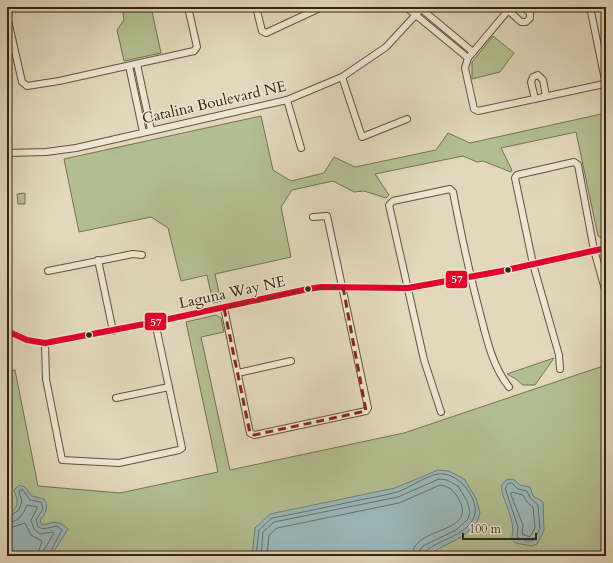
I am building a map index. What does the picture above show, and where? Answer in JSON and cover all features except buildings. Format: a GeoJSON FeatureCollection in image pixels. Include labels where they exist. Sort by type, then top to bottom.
{"type":"FeatureCollection","features":[{"type":"Feature","properties":{"kind":"street"},"geometry":{"type":"LineString","coordinates":[[7,16],[22,82],[27,86],[129,66],[194,51],[197,47],[188,7]]}},
{"type":"Feature","properties":{"kind":"street"},"geometry":{"type":"LineString","coordinates":[[256,7],[262,31],[266,33],[320,7]]}},
{"type":"Feature","properties":{"kind":"street"},"geometry":{"type":"LineString","coordinates":[[406,7],[468,58]]}},
{"type":"Feature","properties":{"kind":"street"},"geometry":{"type":"LineString","coordinates":[[524,7],[530,13],[530,18],[526,22],[522,22],[510,9],[468,58],[465,68],[474,109],[478,111],[604,84],[606,80],[590,7]]}},
{"type":"Feature","properties":{"kind":"street"},"geometry":{"type":"LineString","coordinates":[[421,8],[472,52]]}},
{"type":"Feature","properties":{"kind":"street","name":"Catalina Boulevard NE"},"geometry":{"type":"LineString","coordinates":[[7,153],[46,152],[76,148],[287,100],[342,77],[386,47],[421,8]]}},
{"type":"Feature","properties":{"kind":"street"},"geometry":{"type":"LineString","coordinates":[[137,64],[151,130]]}},
{"type":"Feature","properties":{"kind":"street"},"geometry":{"type":"LineString","coordinates":[[129,66],[143,132]]}},
{"type":"Feature","properties":{"kind":"street"},"geometry":{"type":"LineString","coordinates":[[535,99],[531,82],[532,77],[538,75],[543,80],[546,96]]}},
{"type":"Feature","properties":{"kind":"street"},"geometry":{"type":"LineString","coordinates":[[342,77],[362,137],[407,119]]}},
{"type":"Feature","properties":{"kind":"street"},"geometry":{"type":"LineString","coordinates":[[287,100],[301,148]]}},
{"type":"Feature","properties":{"kind":"street"},"geometry":{"type":"LineString","coordinates":[[560,369],[559,355],[533,264],[515,178],[517,175],[574,162],[578,165],[594,250],[606,293]]}},
{"type":"Feature","properties":{"kind":"street"},"geometry":{"type":"LineString","coordinates":[[441,412],[424,360],[389,205],[393,201],[442,190],[450,189],[453,192],[470,277],[496,366],[501,377],[509,387]]}},
{"type":"Feature","properties":{"kind":"street"},"geometry":{"type":"LineString","coordinates":[[224,308],[250,433],[254,435],[366,411],[368,408],[327,216],[313,217]]}},
{"type":"Feature","properties":{"kind":"street","name":"Laguna Way NE"},"geometry":{"type":"LineString","coordinates":[[7,331],[27,340],[45,344],[224,308],[308,289],[343,287],[408,288],[470,277],[606,248]]}},
{"type":"Feature","properties":{"kind":"street"},"geometry":{"type":"LineString","coordinates":[[48,270],[133,254],[142,255]]}},
{"type":"Feature","properties":{"kind":"street"},"geometry":{"type":"LineString","coordinates":[[98,260],[113,330]]}},
{"type":"Feature","properties":{"kind":"street"},"geometry":{"type":"LineString","coordinates":[[45,344],[46,380],[62,460],[119,463],[179,450],[182,448],[155,322]]}},
{"type":"Feature","properties":{"kind":"street"},"geometry":{"type":"LineString","coordinates":[[238,373],[291,361]]}},
{"type":"Feature","properties":{"kind":"street"},"geometry":{"type":"LineString","coordinates":[[116,398],[168,387]]}},
{"type":"Feature","properties":{"kind":"highlighted area"},"geometry":{"type":"Polygon","coordinates":[[[343,287],[366,411],[254,435],[250,433],[224,308],[308,289],[343,287]]]}},
{"type":"Feature","properties":{"kind":"green space"},"geometry":{"type":"Polygon","coordinates":[[[122,7],[151,7],[161,53],[124,61],[117,30],[124,20],[122,7]]]}},
{"type":"Feature","properties":{"kind":"green space"},"geometry":{"type":"Polygon","coordinates":[[[493,36],[514,53],[500,72],[472,79],[472,62],[493,36]]]}},
{"type":"Feature","properties":{"kind":"green space"},"geometry":{"type":"Polygon","coordinates":[[[606,113],[606,241],[598,236],[576,132],[501,148],[512,170],[511,172],[483,161],[477,162],[463,156],[375,174],[389,195],[386,198],[364,191],[354,192],[333,181],[292,190],[281,207],[291,257],[215,274],[221,301],[213,303],[207,275],[181,281],[168,228],[151,217],[79,232],[64,159],[261,116],[273,170],[291,181],[324,173],[334,157],[355,167],[436,150],[448,133],[470,143],[606,113]]]}},
{"type":"Feature","properties":{"kind":"green space"},"geometry":{"type":"Polygon","coordinates":[[[25,193],[25,204],[18,204],[17,194],[25,193]]]}},
{"type":"Feature","properties":{"kind":"green space"},"geometry":{"type":"Polygon","coordinates":[[[216,315],[221,318],[224,332],[201,337],[230,470],[404,433],[606,365],[606,556],[7,556],[7,372],[15,370],[38,486],[120,493],[218,472],[186,322],[216,315]]]}},
{"type":"Feature","properties":{"kind":"green space"},"geometry":{"type":"Polygon","coordinates":[[[554,358],[535,385],[523,385],[507,374],[554,358]]]}},
{"type":"Feature","properties":{"kind":"water"},"geometry":{"type":"Polygon","coordinates":[[[438,470],[449,471],[464,479],[476,498],[480,513],[476,525],[461,537],[425,556],[252,556],[255,528],[270,514],[395,488],[438,470]]]}},
{"type":"Feature","properties":{"kind":"water"},"geometry":{"type":"Polygon","coordinates":[[[513,479],[520,485],[530,487],[533,496],[543,502],[544,530],[537,544],[532,546],[515,543],[512,537],[513,531],[511,518],[501,486],[506,480],[513,479]]]}},
{"type":"Feature","properties":{"kind":"water"},"geometry":{"type":"Polygon","coordinates":[[[19,485],[25,487],[32,496],[44,499],[46,502],[47,508],[40,521],[42,525],[56,522],[62,524],[68,529],[51,556],[7,556],[7,515],[14,510],[17,505],[14,490],[19,485]]]}},
{"type":"Feature","properties":{"kind":"transit line","name":"57"},"geometry":{"type":"LineString","coordinates":[[7,331],[27,340],[45,343],[155,322],[308,289],[321,287],[408,288],[502,271],[606,248]]}}]}
